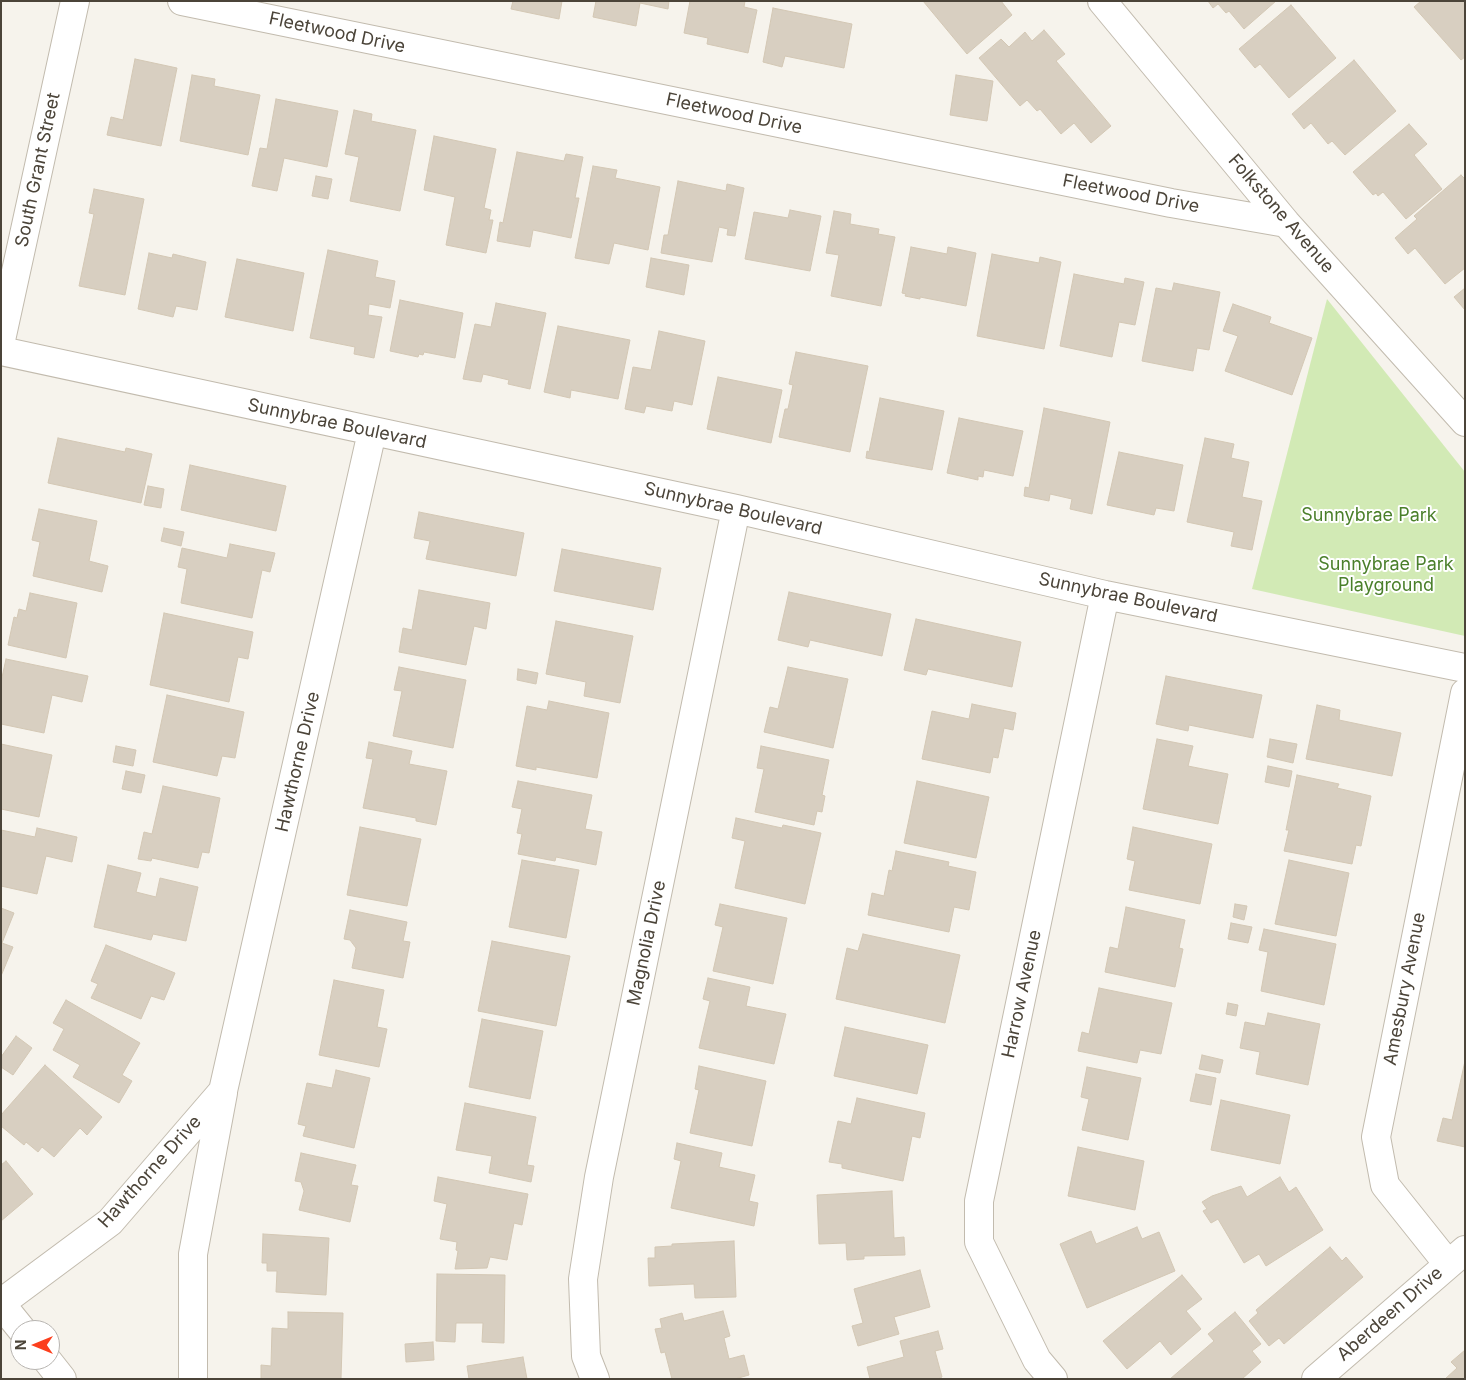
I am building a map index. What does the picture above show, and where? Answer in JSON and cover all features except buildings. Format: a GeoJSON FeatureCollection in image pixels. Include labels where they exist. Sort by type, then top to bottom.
{"type":"FeatureCollection","features":[{"type":"Feature","properties":{"kind":"street","name":"South Grant Street"},"geometry":{"type":"LineString","coordinates":[[1,340],[75,1]]}},
{"type":"Feature","properties":{"kind":"street","name":"Fleetwood Drive"},"geometry":{"type":"LineString","coordinates":[[182,1],[1171,203],[1286,223]]}},
{"type":"Feature","properties":{"kind":"street","name":"Folkstone Avenue"},"geometry":{"type":"LineString","coordinates":[[1102,1],[1286,223],[1465,422]]}},
{"type":"Feature","properties":{"kind":"street","name":"Sunnybrae Boulevard"},"geometry":{"type":"LineString","coordinates":[[1,351],[736,509],[1105,595],[1465,668]]}},
{"type":"Feature","properties":{"kind":"street","name":"Hawthorne Drive"},"geometry":{"type":"LineString","coordinates":[[194,1379],[193,1254],[223,1091],[372,432]]}},
{"type":"Feature","properties":{"kind":"street","name":"Magnolia Drive"},"geometry":{"type":"LineString","coordinates":[[595,1379],[586,1356],[583,1279],[599,1177],[736,509]]}},
{"type":"Feature","properties":{"kind":"street","name":"Harrow Avenue"},"geometry":{"type":"LineString","coordinates":[[1053,1379],[1036,1360],[979,1242],[979,1202],[1105,595]]}},
{"type":"Feature","properties":{"kind":"street","name":"Amesbury Avenue"},"geometry":{"type":"LineString","coordinates":[[1456,1257],[1385,1185],[1376,1137],[1465,693]]}},
{"type":"Feature","properties":{"kind":"street","name":"Hawthorne Drive"},"geometry":{"type":"LineString","coordinates":[[1,1304],[110,1222],[223,1091]]}},
{"type":"Feature","properties":{"kind":"street","name":"Aberdeen Drive"},"geometry":{"type":"LineString","coordinates":[[1316,1379],[1456,1257]]}},
{"type":"Feature","properties":{"kind":"street"},"geometry":{"type":"LineString","coordinates":[[1,1304],[14,1320]]}},
{"type":"Feature","properties":{"kind":"green space","name":"Sunnybrae Park"},"geometry":{"type":"Polygon","coordinates":[[[1327,299],[1465,472],[1465,636],[1252,589],[1327,299]]]}},
{"type":"Feature","properties":{"kind":"park label","name":"Sunnybrae Park Playground"},"geometry":{"type":"Point","coordinates":[1386,575]}}]}
